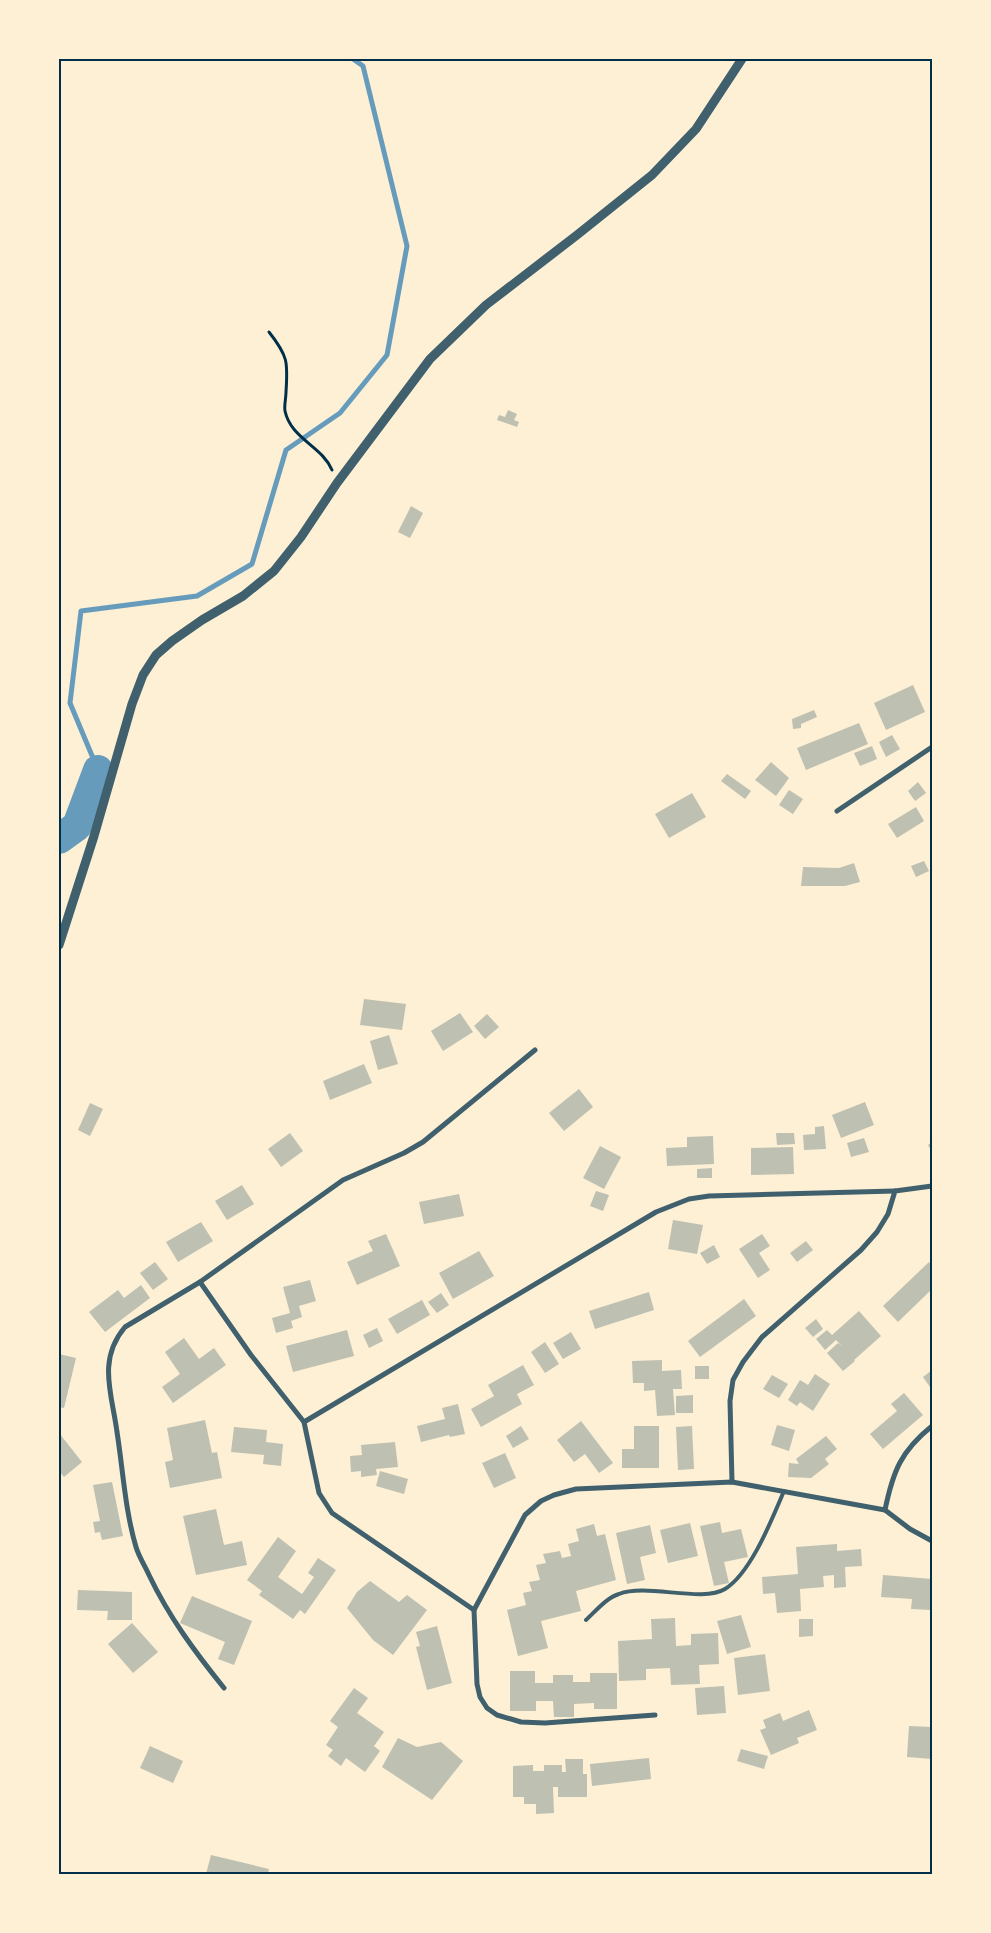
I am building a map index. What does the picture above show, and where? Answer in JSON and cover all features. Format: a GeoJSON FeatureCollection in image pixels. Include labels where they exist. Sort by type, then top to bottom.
{"type":"FeatureCollection","features":[{"type":"Feature","properties":{"kind":"street"},"geometry":{"type":"LineString","coordinates":[[59,944],[94,836],[132,704],[143,675],[156,655],[172,640],[243,596],[274,571],[301,537],[337,483],[430,359],[486,305],[652,175],[696,129],[742,59]]}},
{"type":"Feature","properties":{"kind":"street"},"geometry":{"type":"LineString","coordinates":[[837,811],[932,747]]}},
{"type":"Feature","properties":{"kind":"street"},"geometry":{"type":"LineString","coordinates":[[224,1688],[200,1658],[161,1601],[137,1549],[128,1513],[108,1376],[110,1352],[116,1338],[125,1327],[200,1282],[343,1180],[404,1153],[423,1142],[536,1050]]}},
{"type":"Feature","properties":{"kind":"street"},"geometry":{"type":"LineString","coordinates":[[304,1422],[656,1212],[689,1199],[718,1196],[895,1191],[932,1186]]}},
{"type":"Feature","properties":{"kind":"street"},"geometry":{"type":"LineString","coordinates":[[732,1482],[730,1401],[733,1380],[743,1362],[762,1337],[862,1250],[877,1232],[888,1214],[895,1191]]}},
{"type":"Feature","properties":{"kind":"street"},"geometry":{"type":"LineString","coordinates":[[200,1282],[251,1355],[304,1422],[319,1493],[332,1513],[474,1610]]}},
{"type":"Feature","properties":{"kind":"street"},"geometry":{"type":"LineString","coordinates":[[884,1510],[890,1482],[899,1463],[909,1447],[932,1426]]}},
{"type":"Feature","properties":{"kind":"street"},"geometry":{"type":"LineString","coordinates":[[656,1715],[545,1724],[520,1722],[496,1715],[487,1708],[480,1697],[477,1684],[474,1610],[525,1515],[547,1498],[576,1489],[732,1482],[884,1510],[910,1530],[932,1541]]}},
{"type":"Feature","properties":{"kind":"lane"},"geometry":{"type":"LineString","coordinates":[[586,1620],[607,1601],[619,1594],[634,1591],[710,1594],[724,1590],[733,1584],[741,1574],[764,1539],[784,1491]]}},
{"type":"Feature","properties":{"kind":"path"},"geometry":{"type":"LineString","coordinates":[[269,332],[282,348],[288,364],[285,411],[296,434],[328,460],[337,483]]}},
{"type":"Feature","properties":{"kind":"building"},"geometry":{"type":"Polygon","coordinates":[[[508,410],[517,414],[514,420],[519,422],[517,427],[497,420],[499,415],[505,417],[508,410]]]}},
{"type":"Feature","properties":{"kind":"building"},"geometry":{"type":"Polygon","coordinates":[[[411,506],[423,513],[410,538],[398,532],[411,506]]]}},
{"type":"Feature","properties":{"kind":"building"},"geometry":{"type":"Polygon","coordinates":[[[913,685],[925,712],[886,730],[874,703],[913,685]]]}},
{"type":"Feature","properties":{"kind":"building"},"geometry":{"type":"Polygon","coordinates":[[[814,710],[817,717],[801,724],[801,728],[793,729],[792,719],[814,710]]]}},
{"type":"Feature","properties":{"kind":"building"},"geometry":{"type":"Polygon","coordinates":[[[859,723],[868,744],[806,770],[797,748],[859,723]]]}},
{"type":"Feature","properties":{"kind":"building"},"geometry":{"type":"Polygon","coordinates":[[[892,735],[900,749],[886,757],[879,742],[892,735]]]}},
{"type":"Feature","properties":{"kind":"building"},"geometry":{"type":"Polygon","coordinates":[[[872,746],[877,759],[860,766],[854,753],[872,746]]]}},
{"type":"Feature","properties":{"kind":"building"},"geometry":{"type":"Polygon","coordinates":[[[771,762],[789,778],[776,796],[755,780],[771,762]]]}},
{"type":"Feature","properties":{"kind":"building"},"geometry":{"type":"Polygon","coordinates":[[[727,774],[751,791],[745,799],[721,781],[727,774]]]}},
{"type":"Feature","properties":{"kind":"building"},"geometry":{"type":"Polygon","coordinates":[[[918,782],[926,793],[915,801],[908,791],[918,782]]]}},
{"type":"Feature","properties":{"kind":"building"},"geometry":{"type":"Polygon","coordinates":[[[789,790],[803,799],[793,814],[779,805],[789,790]]]}},
{"type":"Feature","properties":{"kind":"building"},"geometry":{"type":"Polygon","coordinates":[[[692,793],[706,817],[669,838],[655,814],[692,793]]]}},
{"type":"Feature","properties":{"kind":"building"},"geometry":{"type":"Polygon","coordinates":[[[916,807],[924,821],[897,838],[888,824],[916,807]]]}},
{"type":"Feature","properties":{"kind":"building"},"geometry":{"type":"Polygon","coordinates":[[[924,861],[929,871],[916,877],[911,866],[924,861]]]}},
{"type":"Feature","properties":{"kind":"building"},"geometry":{"type":"Polygon","coordinates":[[[854,863],[860,882],[845,886],[801,886],[803,867],[839,868],[854,863]]]}},
{"type":"Feature","properties":{"kind":"building"},"geometry":{"type":"Polygon","coordinates":[[[364,999],[406,1004],[402,1030],[360,1025],[364,999]]]}},
{"type":"Feature","properties":{"kind":"building"},"geometry":{"type":"Polygon","coordinates":[[[460,1013],[473,1032],[443,1051],[431,1031],[460,1013]]]}},
{"type":"Feature","properties":{"kind":"building"},"geometry":{"type":"Polygon","coordinates":[[[487,1014],[499,1027],[485,1039],[474,1026],[487,1014]]]}},
{"type":"Feature","properties":{"kind":"building"},"geometry":{"type":"Polygon","coordinates":[[[389,1035],[398,1064],[378,1070],[370,1041],[389,1035]]]}},
{"type":"Feature","properties":{"kind":"building"},"geometry":{"type":"Polygon","coordinates":[[[364,1064],[372,1083],[330,1100],[323,1081],[364,1064]]]}},
{"type":"Feature","properties":{"kind":"building"},"geometry":{"type":"Polygon","coordinates":[[[579,1089],[593,1107],[564,1131],[549,1113],[579,1089]]]}},
{"type":"Feature","properties":{"kind":"building"},"geometry":{"type":"Polygon","coordinates":[[[865,1102],[874,1125],[841,1138],[832,1115],[865,1102]]]}},
{"type":"Feature","properties":{"kind":"building"},"geometry":{"type":"Polygon","coordinates":[[[90,1103],[103,1109],[90,1136],[78,1130],[90,1103]]]}},
{"type":"Feature","properties":{"kind":"building"},"geometry":{"type":"Polygon","coordinates":[[[824,1126],[826,1149],[804,1150],[803,1135],[815,1134],[815,1127],[824,1126]]]}},
{"type":"Feature","properties":{"kind":"building"},"geometry":{"type":"Polygon","coordinates":[[[290,1133],[303,1151],[281,1167],[268,1149],[290,1133]]]}},
{"type":"Feature","properties":{"kind":"building"},"geometry":{"type":"Polygon","coordinates":[[[776,1133],[794,1133],[795,1144],[777,1145],[776,1133]]]}},
{"type":"Feature","properties":{"kind":"building"},"geometry":{"type":"Polygon","coordinates":[[[713,1136],[714,1164],[667,1166],[666,1148],[687,1147],[687,1137],[713,1136]]]}},
{"type":"Feature","properties":{"kind":"building"},"geometry":{"type":"Polygon","coordinates":[[[864,1138],[869,1152],[851,1157],[847,1143],[864,1138]]]}},
{"type":"Feature","properties":{"kind":"building"},"geometry":{"type":"Polygon","coordinates":[[[932,1142],[932,1152],[928,1145],[932,1142]]]}},
{"type":"Feature","properties":{"kind":"building"},"geometry":{"type":"Polygon","coordinates":[[[600,1146],[621,1157],[604,1189],[583,1178],[600,1146]]]}},
{"type":"Feature","properties":{"kind":"building"},"geometry":{"type":"Polygon","coordinates":[[[793,1147],[794,1174],[751,1175],[751,1148],[793,1147]]]}},
{"type":"Feature","properties":{"kind":"building"},"geometry":{"type":"Polygon","coordinates":[[[712,1168],[712,1178],[697,1178],[697,1169],[712,1168]]]}},
{"type":"Feature","properties":{"kind":"building"},"geometry":{"type":"Polygon","coordinates":[[[242,1185],[254,1204],[227,1220],[215,1201],[242,1185]]]}},
{"type":"Feature","properties":{"kind":"building"},"geometry":{"type":"Polygon","coordinates":[[[596,1191],[609,1195],[603,1211],[590,1206],[596,1191]]]}},
{"type":"Feature","properties":{"kind":"building"},"geometry":{"type":"Polygon","coordinates":[[[459,1194],[464,1216],[424,1224],[419,1202],[459,1194]]]}},
{"type":"Feature","properties":{"kind":"building"},"geometry":{"type":"Polygon","coordinates":[[[673,1220],[703,1225],[697,1254],[668,1249],[673,1220]]]}},
{"type":"Feature","properties":{"kind":"building"},"geometry":{"type":"Polygon","coordinates":[[[201,1222],[213,1241],[178,1262],[166,1242],[201,1222]]]}},
{"type":"Feature","properties":{"kind":"building"},"geometry":{"type":"Polygon","coordinates":[[[386,1234],[400,1266],[357,1285],[347,1262],[373,1251],[368,1241],[386,1234]]]}},
{"type":"Feature","properties":{"kind":"building"},"geometry":{"type":"Polygon","coordinates":[[[762,1234],[770,1246],[759,1253],[770,1270],[758,1278],[739,1249],[762,1234]]]}},
{"type":"Feature","properties":{"kind":"building"},"geometry":{"type":"Polygon","coordinates":[[[806,1241],[813,1250],[797,1262],[790,1253],[806,1241]]]}},
{"type":"Feature","properties":{"kind":"building"},"geometry":{"type":"Polygon","coordinates":[[[714,1245],[720,1257],[707,1264],[700,1253],[714,1245]]]}},
{"type":"Feature","properties":{"kind":"building"},"geometry":{"type":"Polygon","coordinates":[[[479,1251],[494,1276],[453,1299],[439,1273],[479,1251]]]}},
{"type":"Feature","properties":{"kind":"building"},"geometry":{"type":"Polygon","coordinates":[[[155,1262],[168,1279],[153,1290],[140,1273],[155,1262]]]}},
{"type":"Feature","properties":{"kind":"building"},"geometry":{"type":"Polygon","coordinates":[[[929,1262],[932,1266],[932,1289],[898,1322],[883,1306],[929,1262]]]}},
{"type":"Feature","properties":{"kind":"building"},"geometry":{"type":"Polygon","coordinates":[[[310,1280],[316,1301],[299,1306],[302,1317],[291,1321],[293,1328],[276,1333],[272,1318],[290,1313],[283,1287],[310,1280]]]}},
{"type":"Feature","properties":{"kind":"building"},"geometry":{"type":"Polygon","coordinates":[[[141,1285],[150,1298],[105,1332],[89,1312],[118,1290],[124,1298],[141,1285]]]}},
{"type":"Feature","properties":{"kind":"building"},"geometry":{"type":"Polygon","coordinates":[[[649,1292],[654,1310],[595,1329],[589,1311],[649,1292]]]}},
{"type":"Feature","properties":{"kind":"building"},"geometry":{"type":"Polygon","coordinates":[[[441,1293],[449,1305],[437,1313],[428,1302],[441,1293]]]}},
{"type":"Feature","properties":{"kind":"building"},"geometry":{"type":"Polygon","coordinates":[[[744,1299],[756,1316],[700,1357],[688,1341],[744,1299]]]}},
{"type":"Feature","properties":{"kind":"building"},"geometry":{"type":"Polygon","coordinates":[[[422,1300],[430,1315],[397,1334],[388,1319],[422,1300]]]}},
{"type":"Feature","properties":{"kind":"building"},"geometry":{"type":"Polygon","coordinates":[[[859,1311],[881,1336],[843,1371],[827,1353],[838,1343],[842,1346],[836,1340],[825,1350],[816,1339],[827,1330],[832,1335],[859,1311]]]}},
{"type":"Feature","properties":{"kind":"building"},"geometry":{"type":"Polygon","coordinates":[[[816,1319],[823,1329],[813,1337],[805,1328],[816,1319]]]}},
{"type":"Feature","properties":{"kind":"building"},"geometry":{"type":"Polygon","coordinates":[[[377,1328],[383,1341],[369,1348],[363,1335],[377,1328]]]}},
{"type":"Feature","properties":{"kind":"building"},"geometry":{"type":"Polygon","coordinates":[[[347,1330],[354,1356],[293,1372],[286,1346],[347,1330]]]}},
{"type":"Feature","properties":{"kind":"building"},"geometry":{"type":"Polygon","coordinates":[[[571,1332],[581,1349],[563,1359],[553,1343],[571,1332]]]}},
{"type":"Feature","properties":{"kind":"building"},"geometry":{"type":"Polygon","coordinates":[[[184,1338],[199,1359],[214,1348],[226,1365],[173,1403],[162,1387],[180,1374],[165,1352],[184,1338]]]}},
{"type":"Feature","properties":{"kind":"building"},"geometry":{"type":"Polygon","coordinates":[[[545,1342],[559,1364],[545,1373],[531,1352],[545,1342]]]}},
{"type":"Feature","properties":{"kind":"building"},"geometry":{"type":"Polygon","coordinates":[[[59,1354],[76,1358],[64,1408],[59,1407],[59,1354]]]}},
{"type":"Feature","properties":{"kind":"building"},"geometry":{"type":"Polygon","coordinates":[[[662,1360],[662,1371],[681,1370],[682,1389],[673,1389],[675,1415],[657,1416],[655,1390],[644,1391],[644,1383],[633,1383],[632,1361],[662,1360]]]}},
{"type":"Feature","properties":{"kind":"building"},"geometry":{"type":"Polygon","coordinates":[[[523,1365],[534,1385],[517,1394],[522,1404],[481,1427],[471,1409],[494,1396],[488,1385],[523,1365]]]}},
{"type":"Feature","properties":{"kind":"building"},"geometry":{"type":"Polygon","coordinates":[[[695,1366],[709,1366],[709,1379],[695,1379],[695,1366]]]}},
{"type":"Feature","properties":{"kind":"building"},"geometry":{"type":"Polygon","coordinates":[[[932,1370],[932,1390],[923,1377],[932,1370]]]}},
{"type":"Feature","properties":{"kind":"building"},"geometry":{"type":"Polygon","coordinates":[[[815,1374],[830,1384],[813,1411],[800,1402],[797,1406],[788,1400],[800,1380],[808,1385],[815,1374]]]}},
{"type":"Feature","properties":{"kind":"building"},"geometry":{"type":"Polygon","coordinates":[[[772,1375],[788,1384],[779,1398],[763,1389],[772,1375]]]}},
{"type":"Feature","properties":{"kind":"building"},"geometry":{"type":"Polygon","coordinates":[[[904,1393],[923,1415],[883,1449],[870,1434],[897,1411],[891,1404],[904,1393]]]}},
{"type":"Feature","properties":{"kind":"building"},"geometry":{"type":"Polygon","coordinates":[[[693,1395],[693,1413],[676,1413],[676,1396],[693,1395]]]}},
{"type":"Feature","properties":{"kind":"building"},"geometry":{"type":"Polygon","coordinates":[[[458,1404],[465,1434],[450,1437],[449,1435],[421,1442],[417,1426],[445,1419],[442,1408],[458,1404]]]}},
{"type":"Feature","properties":{"kind":"building"},"geometry":{"type":"Polygon","coordinates":[[[205,1420],[212,1453],[217,1452],[222,1478],[170,1488],[165,1462],[173,1460],[167,1428],[205,1420]]]}},
{"type":"Feature","properties":{"kind":"building"},"geometry":{"type":"Polygon","coordinates":[[[581,1421],[613,1463],[599,1473],[585,1454],[574,1462],[557,1440],[581,1421]]]}},
{"type":"Feature","properties":{"kind":"building"},"geometry":{"type":"Polygon","coordinates":[[[777,1425],[795,1430],[789,1451],[771,1445],[777,1425]]]}},
{"type":"Feature","properties":{"kind":"building"},"geometry":{"type":"Polygon","coordinates":[[[521,1426],[529,1439],[513,1448],[506,1436],[521,1426]]]}},
{"type":"Feature","properties":{"kind":"building"},"geometry":{"type":"Polygon","coordinates":[[[634,1426],[659,1426],[659,1468],[622,1468],[622,1449],[634,1449],[634,1426]]]}},
{"type":"Feature","properties":{"kind":"building"},"geometry":{"type":"Polygon","coordinates":[[[692,1426],[694,1469],[678,1470],[676,1427],[692,1426]]]}},
{"type":"Feature","properties":{"kind":"building"},"geometry":{"type":"Polygon","coordinates":[[[234,1427],[267,1430],[266,1442],[283,1444],[281,1466],[263,1464],[264,1455],[231,1452],[234,1427]]]}},
{"type":"Feature","properties":{"kind":"building"},"geometry":{"type":"Polygon","coordinates":[[[59,1433],[82,1462],[64,1477],[59,1471],[59,1433]]]}},
{"type":"Feature","properties":{"kind":"building"},"geometry":{"type":"Polygon","coordinates":[[[826,1436],[837,1449],[825,1459],[829,1464],[811,1478],[788,1477],[789,1463],[799,1464],[796,1459],[826,1436]]]}},
{"type":"Feature","properties":{"kind":"building"},"geometry":{"type":"Polygon","coordinates":[[[395,1442],[398,1467],[376,1469],[377,1475],[361,1477],[361,1471],[351,1472],[350,1456],[362,1455],[361,1445],[395,1442]]]}},
{"type":"Feature","properties":{"kind":"building"},"geometry":{"type":"Polygon","coordinates":[[[505,1453],[516,1478],[494,1488],[482,1463],[505,1453]]]}},
{"type":"Feature","properties":{"kind":"building"},"geometry":{"type":"Polygon","coordinates":[[[380,1471],[408,1479],[404,1494],[376,1486],[380,1471]]]}},
{"type":"Feature","properties":{"kind":"building"},"geometry":{"type":"Polygon","coordinates":[[[112,1482],[123,1536],[102,1540],[100,1532],[95,1533],[93,1522],[100,1521],[93,1485],[112,1482]]]}},
{"type":"Feature","properties":{"kind":"building"},"geometry":{"type":"Polygon","coordinates":[[[216,1509],[224,1545],[242,1541],[247,1565],[196,1575],[183,1516],[216,1509]]]}},
{"type":"Feature","properties":{"kind":"building"},"geometry":{"type":"Polygon","coordinates":[[[720,1522],[722,1533],[741,1529],[748,1557],[724,1562],[729,1583],[714,1586],[700,1526],[720,1522]]]}},
{"type":"Feature","properties":{"kind":"building"},"geometry":{"type":"Polygon","coordinates":[[[690,1523],[698,1556],[668,1563],[660,1530],[690,1523]]]}},
{"type":"Feature","properties":{"kind":"building"},"geometry":{"type":"Polygon","coordinates":[[[594,1524],[597,1536],[605,1534],[616,1580],[576,1591],[581,1611],[541,1621],[548,1648],[518,1656],[507,1610],[526,1605],[523,1593],[532,1591],[529,1582],[540,1580],[536,1565],[546,1563],[543,1554],[560,1551],[562,1558],[571,1556],[568,1544],[579,1541],[576,1529],[594,1524]]]}},
{"type":"Feature","properties":{"kind":"building"},"geometry":{"type":"Polygon","coordinates":[[[650,1525],[656,1553],[640,1557],[645,1580],[627,1584],[616,1533],[650,1525]]]}},
{"type":"Feature","properties":{"kind":"building"},"geometry":{"type":"Polygon","coordinates":[[[278,1537],[296,1551],[278,1577],[302,1594],[314,1577],[308,1573],[318,1558],[336,1570],[305,1614],[300,1610],[293,1619],[259,1595],[262,1591],[247,1580],[278,1537]]]}},
{"type":"Feature","properties":{"kind":"building"},"geometry":{"type":"Polygon","coordinates":[[[837,1544],[837,1551],[861,1549],[862,1566],[845,1567],[846,1587],[834,1588],[834,1575],[823,1576],[824,1587],[800,1589],[801,1611],[777,1613],[775,1593],[763,1594],[762,1577],[798,1574],[796,1547],[837,1544]]]}},
{"type":"Feature","properties":{"kind":"building"},"geometry":{"type":"Polygon","coordinates":[[[883,1575],[932,1579],[931,1610],[911,1609],[912,1599],[881,1597],[883,1575]]]}},
{"type":"Feature","properties":{"kind":"building"},"geometry":{"type":"Polygon","coordinates":[[[370,1581],[399,1602],[407,1595],[427,1610],[393,1655],[373,1640],[347,1608],[357,1592],[370,1581]]]}},
{"type":"Feature","properties":{"kind":"building"},"geometry":{"type":"Polygon","coordinates":[[[78,1590],[132,1592],[132,1620],[107,1620],[108,1611],[77,1610],[78,1590]]]}},
{"type":"Feature","properties":{"kind":"building"},"geometry":{"type":"Polygon","coordinates":[[[192,1596],[252,1621],[234,1665],[218,1659],[225,1642],[180,1623],[192,1596]]]}},
{"type":"Feature","properties":{"kind":"building"},"geometry":{"type":"Polygon","coordinates":[[[741,1615],[751,1647],[727,1654],[717,1621],[741,1615]]]}},
{"type":"Feature","properties":{"kind":"building"},"geometry":{"type":"Polygon","coordinates":[[[675,1618],[676,1646],[691,1645],[691,1634],[718,1633],[719,1664],[699,1665],[700,1684],[671,1685],[670,1668],[646,1669],[646,1680],[619,1681],[618,1641],[652,1639],[651,1619],[675,1618]]]}},
{"type":"Feature","properties":{"kind":"building"},"geometry":{"type":"Polygon","coordinates":[[[799,1619],[813,1619],[813,1636],[799,1637],[799,1619]]]}},
{"type":"Feature","properties":{"kind":"building"},"geometry":{"type":"Polygon","coordinates":[[[132,1623],[158,1652],[133,1673],[108,1644],[132,1623]]]}},
{"type":"Feature","properties":{"kind":"building"},"geometry":{"type":"Polygon","coordinates":[[[437,1626],[452,1683],[427,1690],[416,1647],[420,1646],[416,1632],[437,1626]]]}},
{"type":"Feature","properties":{"kind":"building"},"geometry":{"type":"Polygon","coordinates":[[[765,1654],[770,1691],[738,1695],[734,1658],[765,1654]]]}},
{"type":"Feature","properties":{"kind":"building"},"geometry":{"type":"Polygon","coordinates":[[[510,1671],[535,1671],[535,1683],[553,1683],[553,1675],[573,1675],[573,1682],[590,1682],[590,1673],[617,1673],[617,1709],[594,1709],[594,1703],[574,1704],[574,1717],[554,1717],[553,1701],[536,1701],[536,1711],[510,1711],[510,1671]]]}},
{"type":"Feature","properties":{"kind":"building"},"geometry":{"type":"Polygon","coordinates":[[[724,1686],[726,1713],[697,1715],[695,1688],[724,1686]]]}},
{"type":"Feature","properties":{"kind":"building"},"geometry":{"type":"Polygon","coordinates":[[[354,1688],[368,1698],[357,1713],[384,1732],[374,1746],[380,1751],[365,1772],[346,1758],[341,1766],[328,1756],[333,1750],[326,1745],[338,1727],[330,1721],[354,1688]]]}},
{"type":"Feature","properties":{"kind":"building"},"geometry":{"type":"Polygon","coordinates":[[[809,1710],[817,1730],[797,1738],[799,1743],[771,1755],[760,1730],[766,1728],[763,1720],[780,1713],[783,1721],[809,1710]]]}},
{"type":"Feature","properties":{"kind":"building"},"geometry":{"type":"Polygon","coordinates":[[[909,1726],[932,1727],[932,1759],[907,1757],[909,1726]]]}},
{"type":"Feature","properties":{"kind":"building"},"geometry":{"type":"Polygon","coordinates":[[[398,1738],[417,1747],[441,1742],[463,1761],[432,1800],[382,1767],[398,1738]]]}},
{"type":"Feature","properties":{"kind":"building"},"geometry":{"type":"Polygon","coordinates":[[[150,1746],[183,1761],[173,1783],[140,1768],[150,1746]]]}},
{"type":"Feature","properties":{"kind":"building"},"geometry":{"type":"Polygon","coordinates":[[[741,1749],[768,1756],[764,1769],[737,1761],[741,1749]]]}},
{"type":"Feature","properties":{"kind":"building"},"geometry":{"type":"Polygon","coordinates":[[[649,1758],[651,1779],[592,1786],[590,1764],[649,1758]]]}},
{"type":"Feature","properties":{"kind":"building"},"geometry":{"type":"Polygon","coordinates":[[[565,1759],[583,1759],[583,1774],[587,1774],[587,1797],[558,1797],[558,1787],[553,1787],[554,1813],[536,1814],[536,1804],[524,1804],[524,1797],[513,1797],[513,1766],[533,1765],[533,1771],[544,1771],[544,1765],[562,1765],[562,1772],[566,1772],[565,1759]]]}},
{"type":"Feature","properties":{"kind":"building"},"geometry":{"type":"Polygon","coordinates":[[[211,1855],[269,1869],[268,1874],[206,1874],[211,1855]]]}},
{"type":"Feature","properties":{"kind":"waterway"},"geometry":{"type":"LineString","coordinates":[[98,770],[70,703],[81,611],[197,596],[252,564],[286,450],[340,413],[387,355],[407,246],[363,66],[353,59]]}},
{"type":"Feature","properties":{"kind":"waterway"},"geometry":{"type":"LineString","coordinates":[[59,839],[77,826],[98,770]]}}]}
